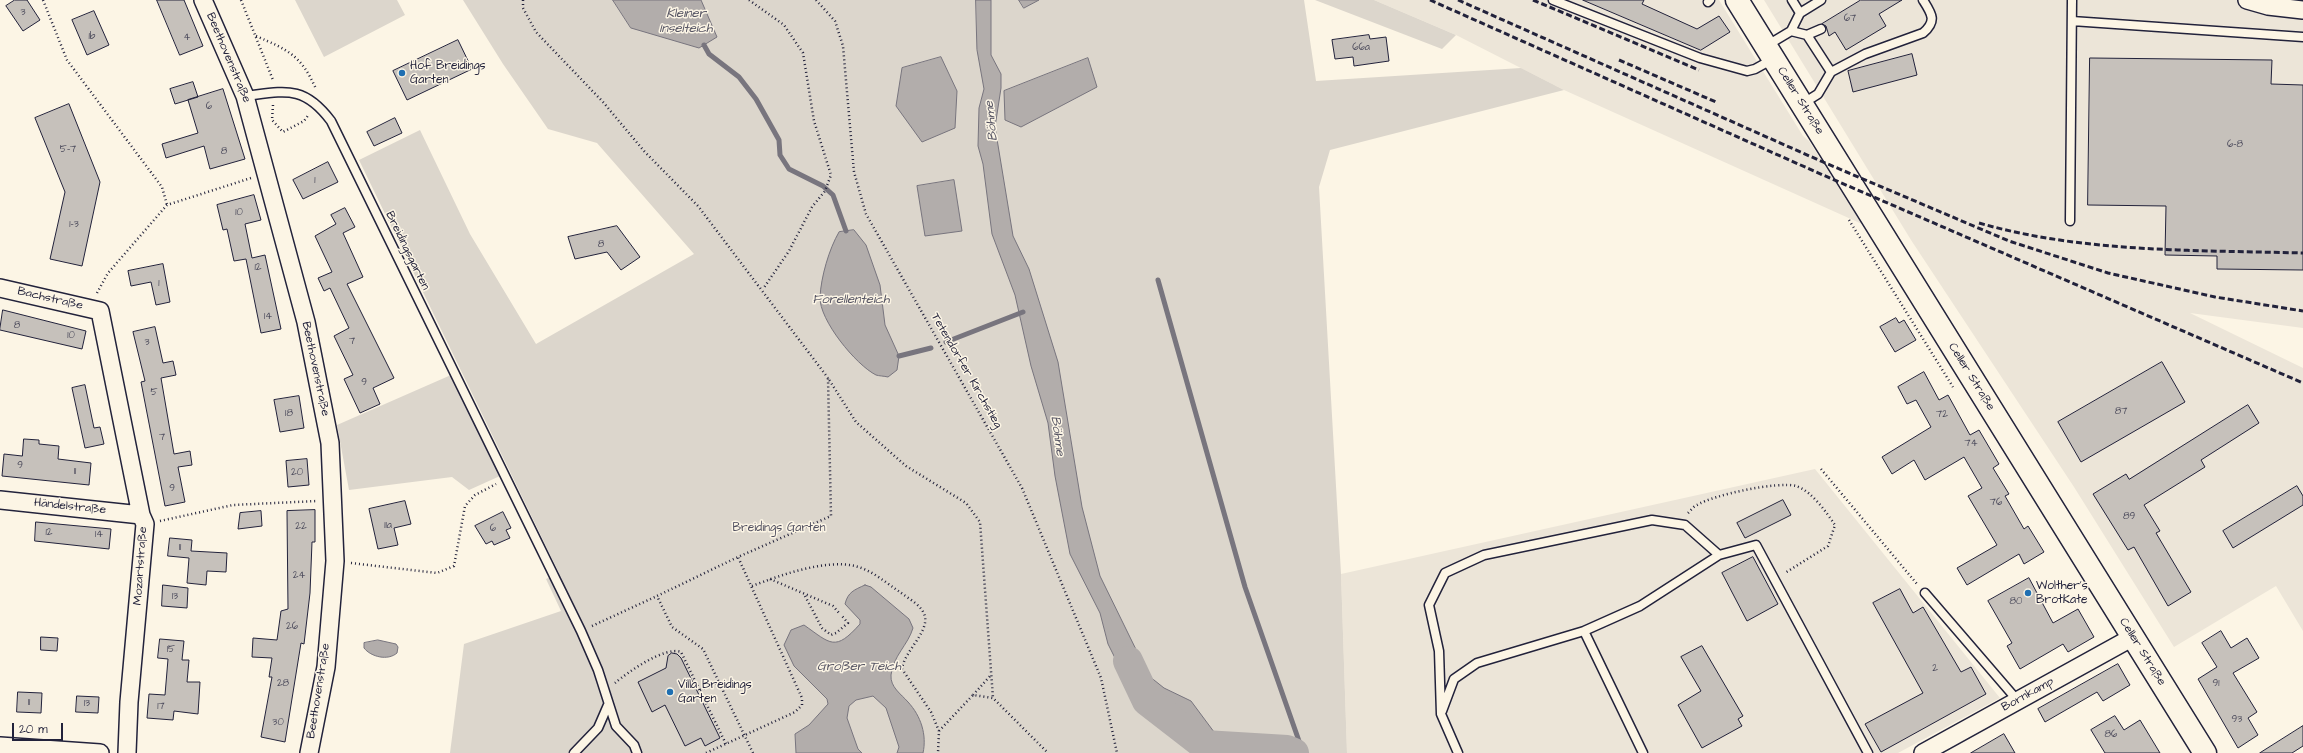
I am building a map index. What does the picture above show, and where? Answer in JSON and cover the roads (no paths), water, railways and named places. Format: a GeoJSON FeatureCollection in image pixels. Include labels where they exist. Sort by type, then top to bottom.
{"type":"FeatureCollection","features":[{"type":"Feature","properties":{"kind":"main road","name":"Celler Straße"},"geometry":{"type":"LineString","coordinates":[[1737,0],[2205,753]]}},
{"type":"Feature","properties":{"kind":"street","name":"Beethovenstraße"},"geometry":{"type":"LineString","coordinates":[[203,0],[245,96],[267,172],[307,330],[330,443],[334,500],[335,561],[326,667],[309,753]]}},
{"type":"Feature","properties":{"kind":"street"},"geometry":{"type":"LineString","coordinates":[[2246,0],[2268,6],[2303,10]]}},
{"type":"Feature","properties":{"kind":"street","name":"Bachstraße"},"geometry":{"type":"LineString","coordinates":[[0,288],[100,311]]}},
{"type":"Feature","properties":{"kind":"street","name":"Mozartstraße"},"geometry":{"type":"LineString","coordinates":[[100,311],[143,519],[129,702],[127,753]]}},
{"type":"Feature","properties":{"kind":"street","name":"Händelstraße"},"geometry":{"type":"LineString","coordinates":[[0,500],[143,519]]}},
{"type":"Feature","properties":{"kind":"street","name":"Bornkamp"},"geometry":{"type":"LineString","coordinates":[[1923,753],[2133,637]]}},
{"type":"Feature","properties":{"kind":"street"},"geometry":{"type":"LineString","coordinates":[[0,746],[100,753]]}},
{"type":"Feature","properties":{"kind":"lane"},"geometry":{"type":"LineString","coordinates":[[1553,0],[1700,58],[1747,71],[1755,69],[1769,52],[1791,31],[1800,13],[1821,0]]}},
{"type":"Feature","properties":{"kind":"lane"},"geometry":{"type":"LineString","coordinates":[[1792,0],[1800,13]]}},
{"type":"Feature","properties":{"kind":"lane"},"geometry":{"type":"LineString","coordinates":[[1802,104],[1818,94],[1831,72],[1865,54],[1923,33],[1930,27],[1932,19],[1923,0]]}},
{"type":"Feature","properties":{"kind":"lane"},"geometry":{"type":"LineString","coordinates":[[2070,221],[2072,0]]}},
{"type":"Feature","properties":{"kind":"lane"},"geometry":{"type":"LineString","coordinates":[[2072,21],[2303,37]]}},
{"type":"Feature","properties":{"kind":"lane"},"geometry":{"type":"LineString","coordinates":[[1791,31],[1807,34],[1822,28]]}},
{"type":"Feature","properties":{"kind":"lane"},"geometry":{"type":"LineString","coordinates":[[1807,34],[1831,72]]}},
{"type":"Feature","properties":{"kind":"lane","name":"Breidingsgarten"},"geometry":{"type":"LineString","coordinates":[[245,96],[298,93],[318,104],[331,121],[581,631],[605,692],[616,726],[634,745],[637,753]]}},
{"type":"Feature","properties":{"kind":"lane"},"geometry":{"type":"LineString","coordinates":[[1458,753],[1441,714],[1439,651],[1429,605],[1445,573],[1484,555],[1652,520],[1685,525],[1719,555]]}},
{"type":"Feature","properties":{"kind":"lane"},"geometry":{"type":"LineString","coordinates":[[1441,714],[1454,679],[1477,662],[1584,631],[1640,606],[1719,555],[1756,545],[1868,753]]}},
{"type":"Feature","properties":{"kind":"lane"},"geometry":{"type":"LineString","coordinates":[[1925,593],[2018,701]]}},
{"type":"Feature","properties":{"kind":"lane"},"geometry":{"type":"LineString","coordinates":[[1584,631],[1643,753]]}},
{"type":"Feature","properties":{"kind":"lane"},"geometry":{"type":"LineString","coordinates":[[574,753],[598,728],[608,705]]}},
{"type":"Feature","properties":{"kind":"water","name":"Kleiner Inselteich"},"geometry":{"type":"Polygon","coordinates":[[[613,0],[701,0],[717,37],[699,48],[631,28],[613,0]]]}},
{"type":"Feature","properties":{"kind":"water"},"geometry":{"type":"Polygon","coordinates":[[[976,0],[991,0],[991,55],[1001,74],[1001,88],[995,127],[1013,236],[1029,269],[1058,362],[1082,507],[1100,576],[1149,676],[1164,688],[1191,701],[1220,740],[1285,745],[1301,750],[1303,753],[1215,753],[1208,751],[1196,742],[1184,726],[1142,695],[1118,664],[1108,644],[1100,613],[1070,554],[1055,476],[1048,423],[1031,366],[1015,295],[992,234],[983,164],[978,146],[979,108],[984,89],[977,50],[976,0]]]}},
{"type":"Feature","properties":{"kind":"water"},"geometry":{"type":"Polygon","coordinates":[[[1019,0],[1039,0],[1024,8],[1019,0]]]}},
{"type":"Feature","properties":{"kind":"water"},"geometry":{"type":"Polygon","coordinates":[[[941,57],[957,91],[955,128],[922,142],[896,106],[902,68],[941,57]]]}},
{"type":"Feature","properties":{"kind":"water"},"geometry":{"type":"Polygon","coordinates":[[[1088,58],[1097,87],[1021,127],[1005,120],[1004,91],[1088,58]]]}},
{"type":"Feature","properties":{"kind":"water"},"geometry":{"type":"Polygon","coordinates":[[[954,180],[962,231],[925,236],[917,186],[954,180]]]}},
{"type":"Feature","properties":{"kind":"water","name":"Forellenteich"},"geometry":{"type":"Polygon","coordinates":[[[854,230],[866,245],[880,285],[885,325],[899,356],[897,370],[888,377],[876,375],[868,370],[849,352],[832,329],[821,307],[820,297],[822,281],[826,263],[832,247],[839,232],[854,230]]]}},
{"type":"Feature","properties":{"kind":"water","name":"Großer Teich"},"geometry":{"type":"Polygon","coordinates":[[[865,585],[871,587],[909,619],[913,628],[892,668],[891,679],[896,690],[913,707],[920,720],[924,739],[923,753],[897,753],[899,747],[886,708],[873,696],[856,700],[849,706],[847,718],[858,749],[862,753],[796,753],[795,734],[809,725],[828,704],[827,699],[794,666],[784,645],[791,630],[804,625],[827,640],[838,642],[844,639],[860,624],[860,620],[845,604],[846,600],[852,592],[865,585]]]}},
{"type":"Feature","properties":{"kind":"water"},"geometry":{"type":"Polygon","coordinates":[[[378,640],[396,644],[398,647],[397,653],[389,657],[380,657],[371,654],[364,648],[364,643],[378,640]]]}},
{"type":"Feature","properties":{"kind":"waterway"},"geometry":{"type":"LineString","coordinates":[[704,45],[709,54],[739,77],[756,99],[779,140],[780,155],[789,169],[823,186],[833,195],[846,231]]}},
{"type":"Feature","properties":{"kind":"waterway"},"geometry":{"type":"LineString","coordinates":[[1158,280],[1245,587],[1299,741],[1297,753]]}},
{"type":"Feature","properties":{"kind":"waterway"},"geometry":{"type":"LineString","coordinates":[[946,342],[1023,312]]}},
{"type":"Feature","properties":{"kind":"waterway"},"geometry":{"type":"LineString","coordinates":[[899,356],[931,348]]}},
{"type":"Feature","properties":{"kind":"waterway","name":"Böhme"},"geometry":{"type":"LineString","coordinates":[[1128,661],[1147,701],[1204,745],[1287,750],[1294,753]]}},
{"type":"Feature","properties":{"kind":"railway"},"geometry":{"type":"LineString","coordinates":[[1430,0],[1823,175],[2303,383]]}},
{"type":"Feature","properties":{"kind":"railway"},"geometry":{"type":"LineString","coordinates":[[1458,0],[1823,162],[2009,241],[2108,273],[2215,297],[2303,311]]}},
{"type":"Feature","properties":{"kind":"railway"},"geometry":{"type":"LineString","coordinates":[[1533,0],[1699,70]]}},
{"type":"Feature","properties":{"kind":"railway"},"geometry":{"type":"LineString","coordinates":[[1619,60],[1716,102]]}},
{"type":"Feature","properties":{"kind":"railway"},"geometry":{"type":"LineString","coordinates":[[1979,223],[2019,233],[2099,245],[2181,250],[2303,253]]}},
{"type":"Feature","properties":{"kind":"place","name":"Hof Breidings Garten"},"geometry":{"type":"Point","coordinates":[402,73]}},
{"type":"Feature","properties":{"kind":"place","name":"Wolther's BrotKate"},"geometry":{"type":"Point","coordinates":[2028,593]}},
{"type":"Feature","properties":{"kind":"place","name":"Villa Breidings Garten"},"geometry":{"type":"Point","coordinates":[670,692]}},
{"type":"Feature","properties":{"kind":"park label","name":"Breidings Garten"},"geometry":{"type":"Point","coordinates":[779,528]}}]}
